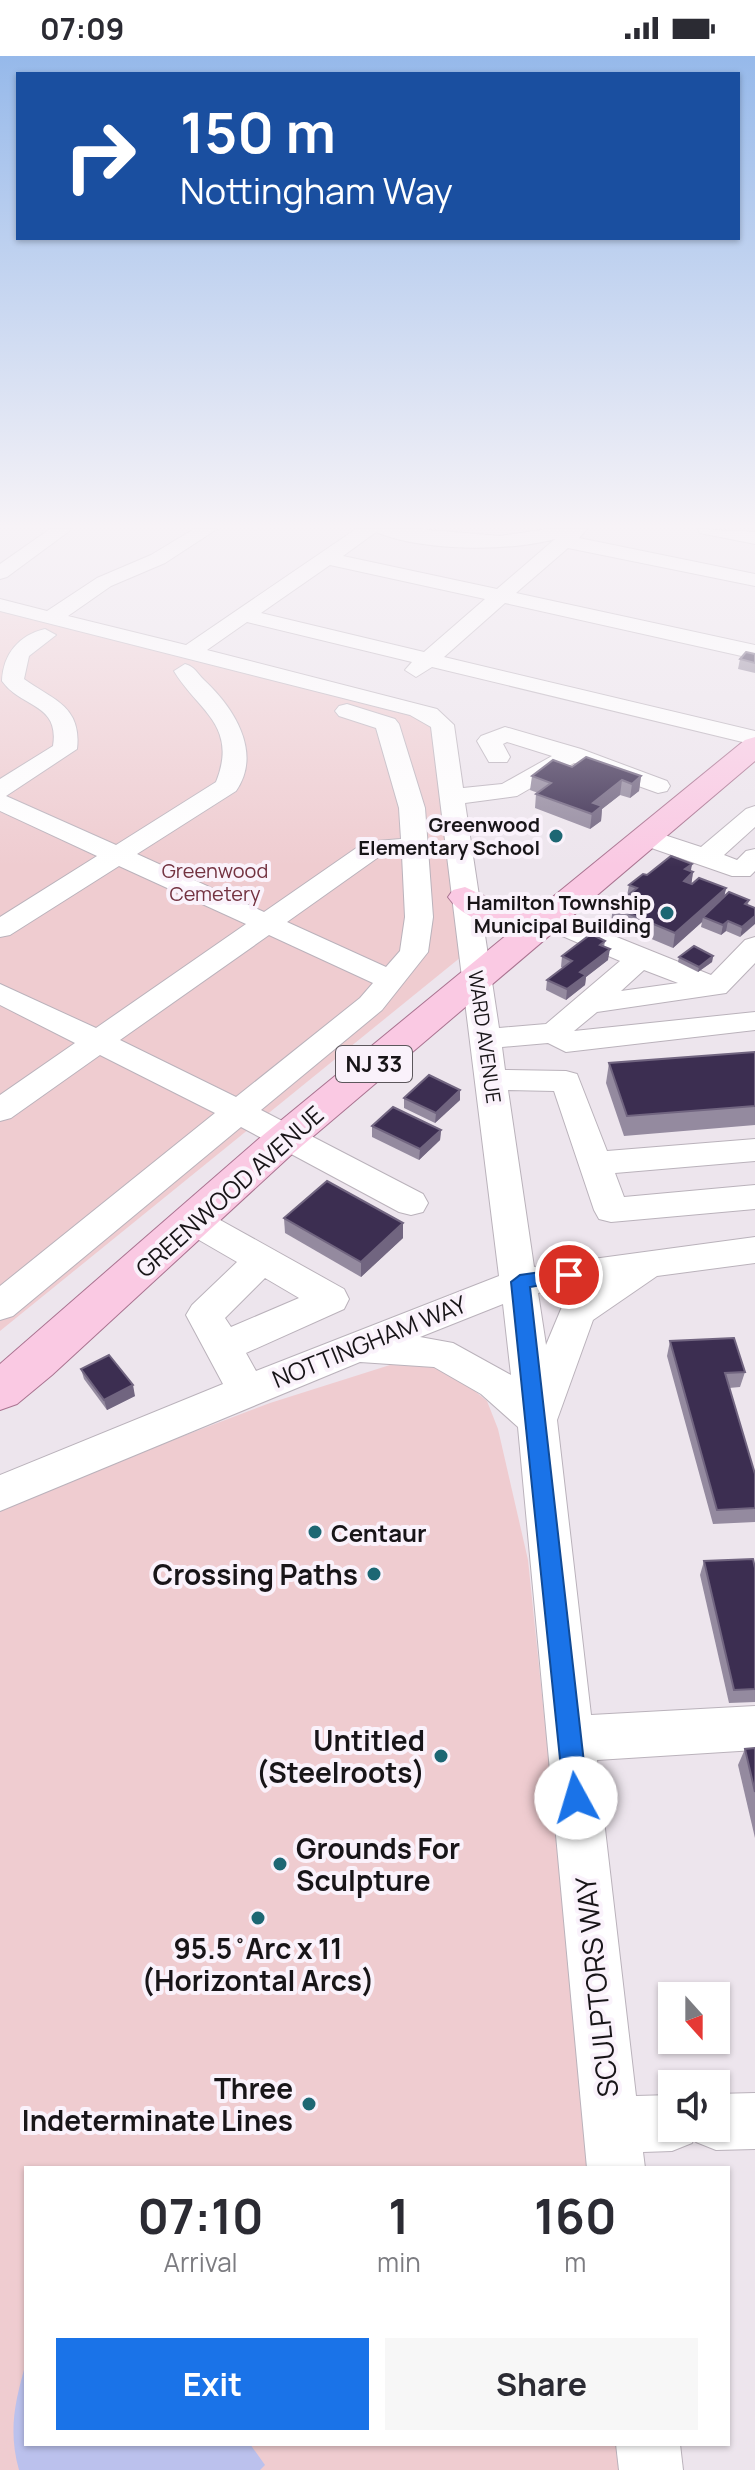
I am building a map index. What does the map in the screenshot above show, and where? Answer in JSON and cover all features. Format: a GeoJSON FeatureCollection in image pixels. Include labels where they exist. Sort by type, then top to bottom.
{"type":"FeatureCollection","features":[{"type":"Feature","properties":{"kind":"main road","name":"GREENWOOD AVENUE"},"geometry":{"type":"LineString","coordinates":[[0,1391],[96,1311],[192,1220],[286,1138],[751,746]]}},
{"type":"Feature","properties":{"kind":"main road"},"geometry":{"type":"LineString","coordinates":[[465,897],[486,912],[513,921],[547,919]]}},
{"type":"Feature","properties":{"kind":"street"},"geometry":{"type":"LineString","coordinates":[[0,790],[65,749],[67,728],[59,710],[13,681],[13,663],[30,642]]}},
{"type":"Feature","properties":{"kind":"street","name":"WARD AVENUE"},"geometry":{"type":"LineString","coordinates":[[108,642],[187,662],[380,701],[429,714],[442,725],[520,1282]]}},
{"type":"Feature","properties":{"kind":"street"},"geometry":{"type":"LineString","coordinates":[[187,662],[211,642]]}},
{"type":"Feature","properties":{"kind":"street"},"geometry":{"type":"LineString","coordinates":[[353,642],[751,746]]}},
{"type":"Feature","properties":{"kind":"street"},"geometry":{"type":"LineString","coordinates":[[380,701],[449,642]]}},
{"type":"Feature","properties":{"kind":"street"},"geometry":{"type":"LineString","coordinates":[[708,642],[755,652]]}},
{"type":"Feature","properties":{"kind":"street"},"geometry":{"type":"LineString","coordinates":[[0,1306],[61,1253],[241,1113],[371,1004],[414,952],[419,917],[412,808],[387,724],[187,662]]}},
{"type":"Feature","properties":{"kind":"street"},"geometry":{"type":"LineString","coordinates":[[0,929],[227,786],[235,769],[234,741],[222,714],[187,662]]}},
{"type":"Feature","properties":{"kind":"street"},"geometry":{"type":"LineString","coordinates":[[499,793],[498,757],[489,741],[505,734],[572,754],[658,786]]}},
{"type":"Feature","properties":{"kind":"street"},"geometry":{"type":"LineString","coordinates":[[678,737],[751,746]]}},
{"type":"Feature","properties":{"kind":"street"},"geometry":{"type":"LineString","coordinates":[[450,797],[499,793],[514,788],[572,754]]}},
{"type":"Feature","properties":{"kind":"street"},"geometry":{"type":"LineString","coordinates":[[498,757],[543,770]]}},
{"type":"Feature","properties":{"kind":"street"},"geometry":{"type":"LineString","coordinates":[[0,802],[391,980]]}},
{"type":"Feature","properties":{"kind":"street"},"geometry":{"type":"LineString","coordinates":[[706,857],[755,814]]}},
{"type":"Feature","properties":{"kind":"street"},"geometry":{"type":"LineString","coordinates":[[646,837],[706,857],[748,863]]}},
{"type":"Feature","properties":{"kind":"street"},"geometry":{"type":"LineString","coordinates":[[0,1110],[374,848],[415,847]]}},
{"type":"Feature","properties":{"kind":"street"},"geometry":{"type":"LineString","coordinates":[[547,919],[640,959],[755,1001]]}},
{"type":"Feature","properties":{"kind":"street"},"geometry":{"type":"LineString","coordinates":[[588,1004],[716,987],[755,946]]}},
{"type":"Feature","properties":{"kind":"street"},"geometry":{"type":"LineString","coordinates":[[486,1039],[554,1033],[640,959]]}},
{"type":"Feature","properties":{"kind":"street"},"geometry":{"type":"LineString","coordinates":[[0,993],[241,1113],[411,1203]]}},
{"type":"Feature","properties":{"kind":"street"},"geometry":{"type":"LineString","coordinates":[[554,1033],[566,1042],[755,1021]]}},
{"type":"Feature","properties":{"kind":"street"},"geometry":{"type":"LineString","coordinates":[[491,1080],[566,1081],[611,1210],[755,1197]]}},
{"type":"Feature","properties":{"kind":"street"},"geometry":{"type":"LineString","coordinates":[[595,1163],[755,1150]]}},
{"type":"Feature","properties":{"kind":"street"},"geometry":{"type":"LineString","coordinates":[[192,1220],[331,1299],[223,1347]]}},
{"type":"Feature","properties":{"kind":"street","name":"NOTTINGHAM WAY"},"geometry":{"type":"LineString","coordinates":[[0,1494],[138,1434],[520,1282],[755,1250]]}},
{"type":"Feature","properties":{"kind":"street"},"geometry":{"type":"LineString","coordinates":[[247,1391],[205,1315],[262,1260]]}},
{"type":"Feature","properties":{"kind":"street"},"geometry":{"type":"LineString","coordinates":[[353,1348],[440,1353],[495,1383],[537,1420],[577,1312],[656,1262]]}},
{"type":"Feature","properties":{"kind":"street","name":"SCULPTORS WAY"},"geometry":{"type":"LineString","coordinates":[[520,1282],[614,2146]]}},
{"type":"Feature","properties":{"kind":"street"},"geometry":{"type":"LineString","coordinates":[[0,1474],[138,1434]]}},
{"type":"Feature","properties":{"kind":"street"},"geometry":{"type":"LineString","coordinates":[[570,1739],[755,1728]]}},
{"type":"Feature","properties":{"kind":"street"},"geometry":{"type":"LineString","coordinates":[[730,2122],[755,2121]]}},
{"type":"Feature","properties":{"kind":"street"},"geometry":{"type":"LineString","coordinates":[[614,2146],[658,2129]]}},
{"type":"Feature","properties":{"kind":"street"},"geometry":{"type":"LineString","coordinates":[[648,2446],[651,2470]]}},
{"type":"Feature","properties":{"kind":"green space","name":"Greenwood Cemetery"},"geometry":{"type":"Polygon","coordinates":[[[0,642],[142,642],[446,720],[477,944],[0,1331],[0,642]]]}},
{"type":"Feature","properties":{"kind":"green space","name":"Grounds For Sculpture"},"geometry":{"type":"Polygon","coordinates":[[[390,1365],[432,1366],[459,1378],[487,1401],[498,1429],[528,1560],[591,2166],[24,2166],[24,2446],[620,2446],[622,2470],[0,2470],[0,1506],[270,1403],[390,1365]]]}},
{"type":"Feature","properties":{"kind":"water"},"geometry":{"type":"Polygon","coordinates":[[[24,2371],[24,2446],[251,2446],[265,2465],[260,2470],[19,2470],[14,2416],[24,2371]]]}},
{"type":"Feature","properties":{"kind":"building"},"geometry":{"type":"Polygon","coordinates":[[[746,652],[755,654],[755,663],[740,659],[746,652]]]}},
{"type":"Feature","properties":{"kind":"building"},"geometry":{"type":"Polygon","coordinates":[[[586,757],[641,776],[632,784],[622,780],[593,803],[602,806],[592,814],[536,794],[551,783],[532,776],[553,760],[572,767],[586,757]]]}},
{"type":"Feature","properties":{"kind":"building","name":"Hamilton Township Municipal Building"},"geometry":{"type":"Polygon","coordinates":[[[671,856],[692,864],[685,869],[693,872],[684,881],[692,884],[699,878],[726,888],[675,933],[613,907],[637,888],[629,885],[671,856]]]}},
{"type":"Feature","properties":{"kind":"building"},"geometry":{"type":"Polygon","coordinates":[[[729,892],[749,900],[745,904],[755,908],[755,916],[742,927],[728,921],[723,925],[703,917],[729,892]]]}},
{"type":"Feature","properties":{"kind":"building"},"geometry":{"type":"Polygon","coordinates":[[[591,934],[605,941],[600,945],[610,949],[580,972],[586,975],[567,989],[547,980],[572,961],[562,956],[591,934]]]}},
{"type":"Feature","properties":{"kind":"building"},"geometry":{"type":"Polygon","coordinates":[[[694,946],[713,956],[699,967],[679,957],[694,946]]]}},
{"type":"Feature","properties":{"kind":"building"},"geometry":{"type":"Polygon","coordinates":[[[755,1052],[755,1106],[627,1116],[609,1063],[755,1052]]]}},
{"type":"Feature","properties":{"kind":"building"},"geometry":{"type":"Polygon","coordinates":[[[429,1075],[460,1090],[436,1113],[404,1098],[429,1075]]]}},
{"type":"Feature","properties":{"kind":"building"},"geometry":{"type":"Polygon","coordinates":[[[393,1107],[441,1130],[420,1149],[372,1126],[393,1107]]]}},
{"type":"Feature","properties":{"kind":"building"},"geometry":{"type":"Polygon","coordinates":[[[327,1181],[403,1223],[361,1262],[284,1218],[327,1181]]]}},
{"type":"Feature","properties":{"kind":"building"},"geometry":{"type":"Polygon","coordinates":[[[734,1338],[745,1372],[725,1373],[755,1474],[755,1508],[717,1510],[670,1341],[734,1338]]]}},
{"type":"Feature","properties":{"kind":"building"},"geometry":{"type":"Polygon","coordinates":[[[109,1355],[133,1385],[104,1400],[81,1369],[109,1355]]]}},
{"type":"Feature","properties":{"kind":"building"},"geometry":{"type":"Polygon","coordinates":[[[753,1559],[755,1689],[734,1690],[704,1561],[753,1559]]]}},
{"type":"Feature","properties":{"kind":"building"},"geometry":{"type":"Polygon","coordinates":[[[755,1748],[755,1792],[745,1749],[755,1748]]]}},
{"type":"Feature","properties":{"kind":"place","name":"Greenwood Elementary School"},"geometry":{"type":"Point","coordinates":[556,836]}},
{"type":"Feature","properties":{"kind":"place","name":"Hamilton Township Municipal Building"},"geometry":{"type":"Point","coordinates":[667,913]}},
{"type":"Feature","properties":{"kind":"place","name":"Centaur"},"geometry":{"type":"Point","coordinates":[315,1532]}},
{"type":"Feature","properties":{"kind":"place","name":"Crossing Paths"},"geometry":{"type":"Point","coordinates":[374,1574]}},
{"type":"Feature","properties":{"kind":"place","name":"Untitled (Steelroots)"},"geometry":{"type":"Point","coordinates":[441,1756]}},
{"type":"Feature","properties":{"kind":"place","name":"Grounds For Sculpture"},"geometry":{"type":"Point","coordinates":[280,1864]}},
{"type":"Feature","properties":{"kind":"place","name":"95.5 ̊ Arc x 11 (Horizontal Arcs)"},"geometry":{"type":"Point","coordinates":[258,1918]}},
{"type":"Feature","properties":{"kind":"place","name":"Three Indeterminate Lines"},"geometry":{"type":"Point","coordinates":[309,2104]}},
{"type":"Feature","properties":{"kind":"route"},"geometry":{"type":"LineString","coordinates":[[569,1275],[520,1282],[576,1798]]}}]}
